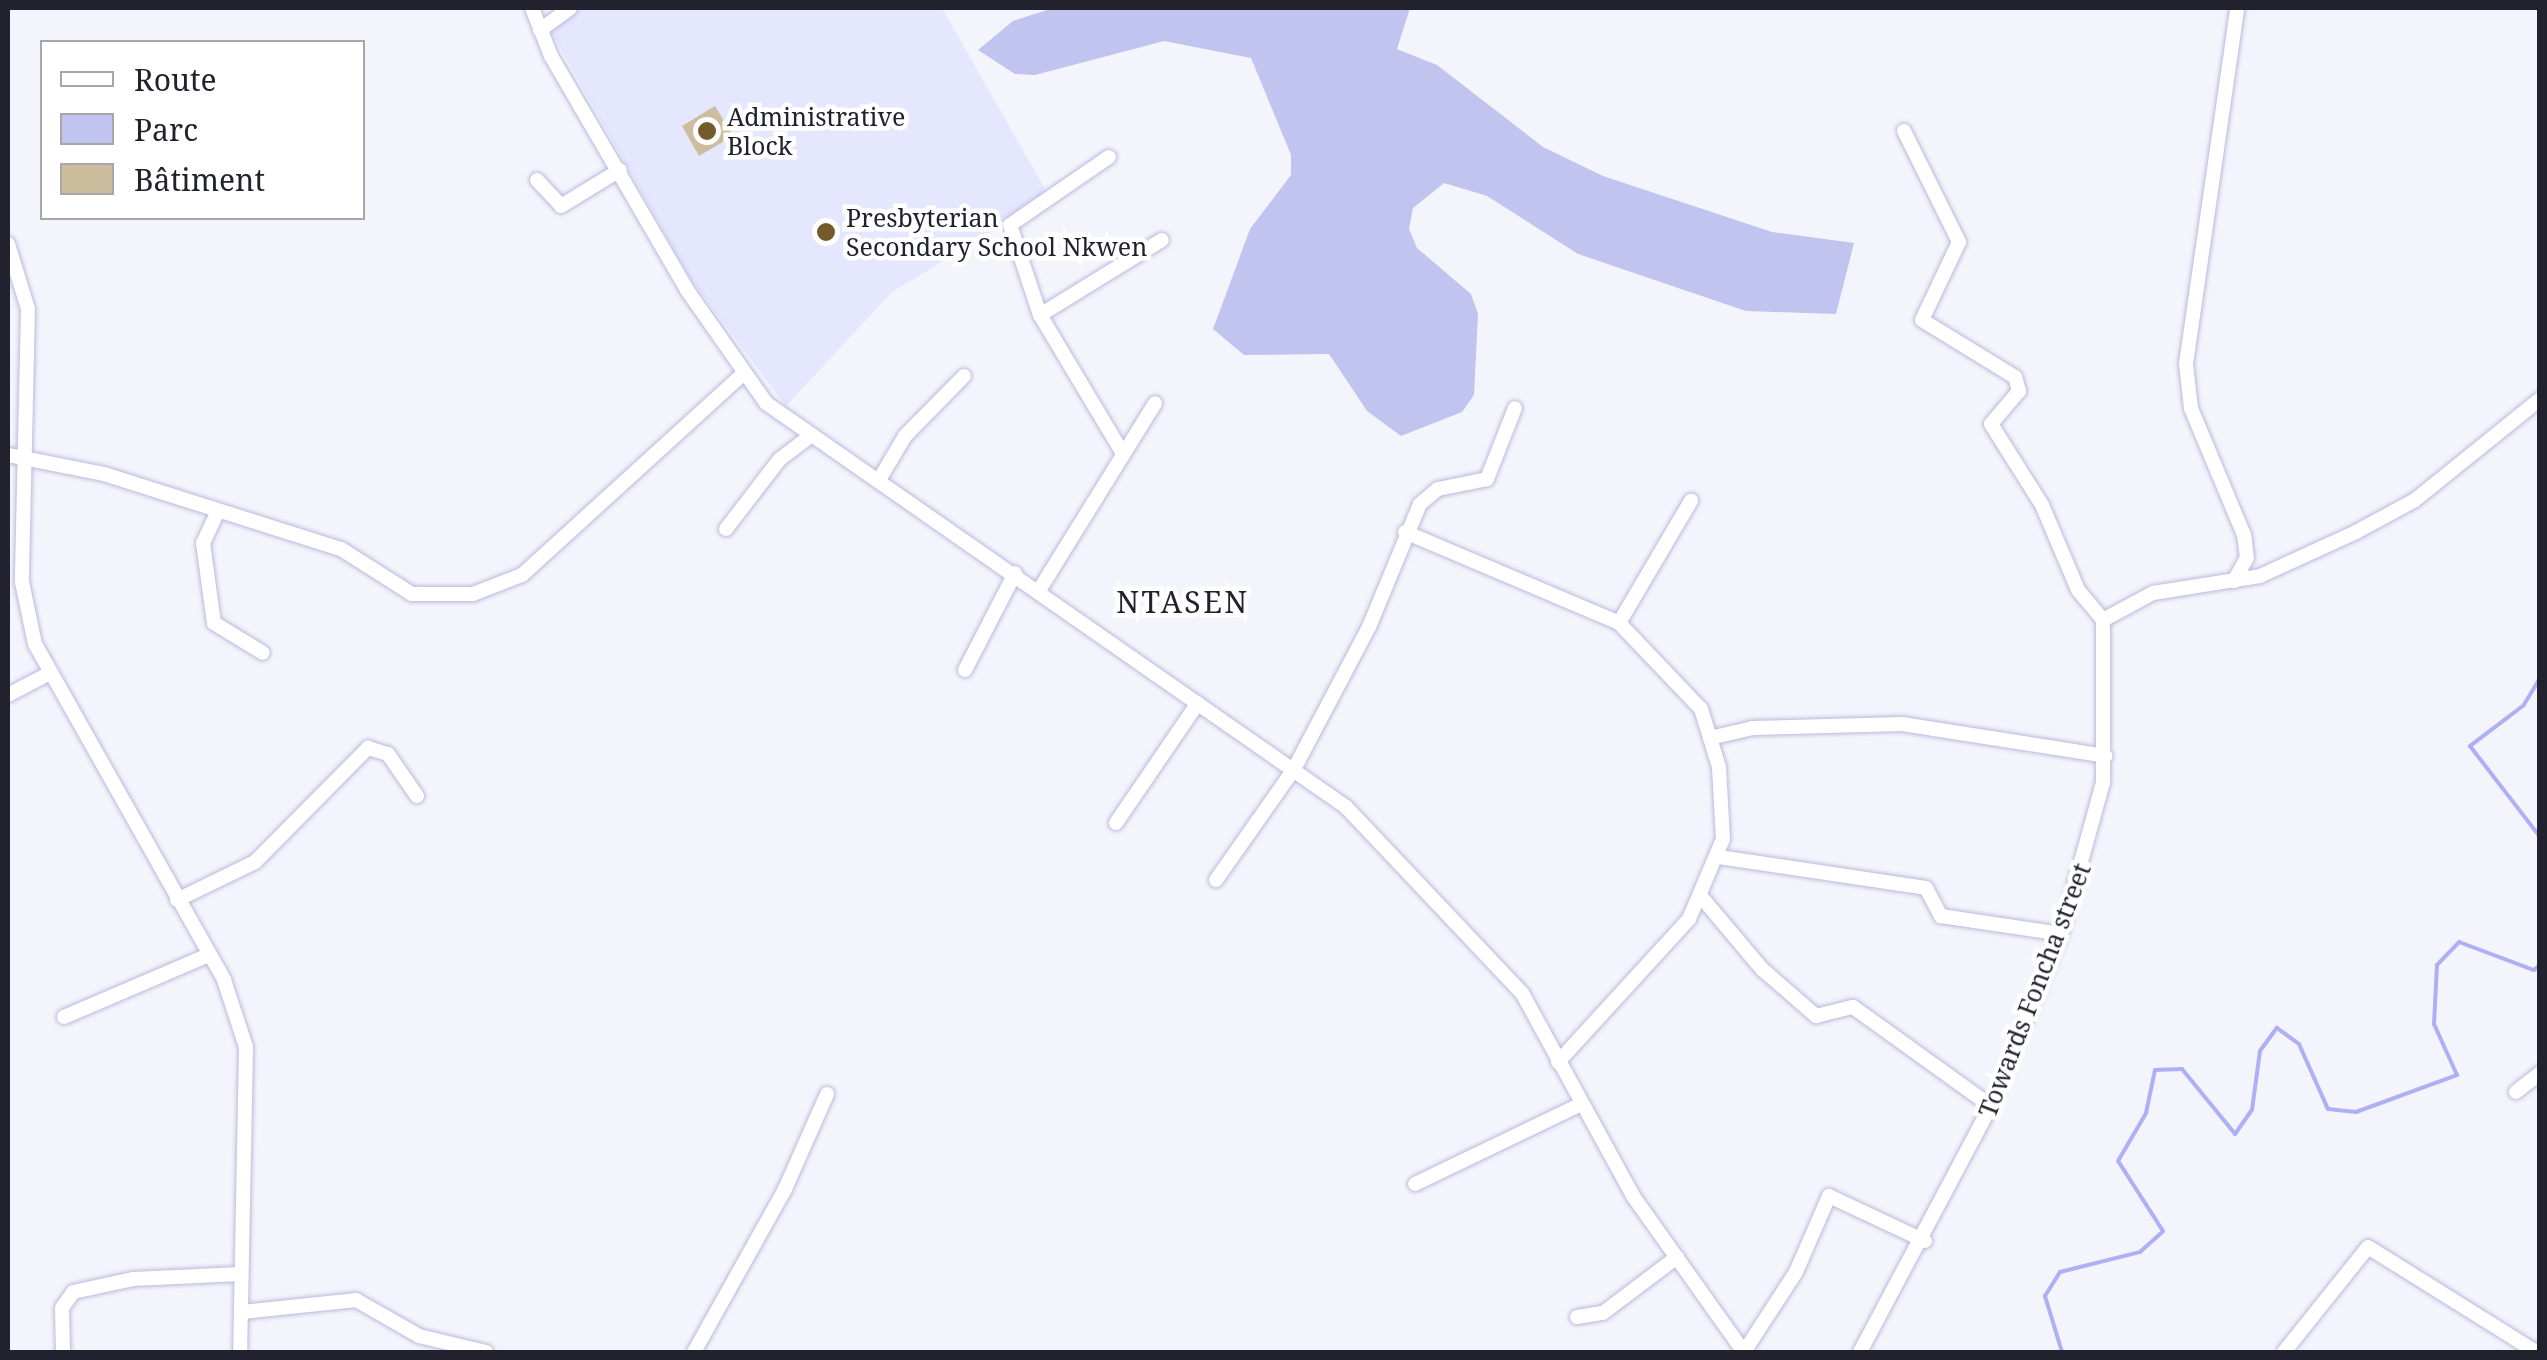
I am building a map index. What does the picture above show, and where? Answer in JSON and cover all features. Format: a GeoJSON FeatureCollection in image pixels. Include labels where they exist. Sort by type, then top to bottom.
{"type":"FeatureCollection","features":[{"type":"Feature","properties":{"kind":"street"},"geometry":{"type":"LineString","coordinates":[[532,8],[540,30],[620,170],[742,375],[810,436],[1015,573],[1294,769],[1354,816],[1511,980],[1581,1104],[1744,1352],[1796,1272],[1829,1196],[1925,1241]]}},
{"type":"Feature","properties":{"kind":"street"},"geometry":{"type":"LineString","coordinates":[[540,30],[570,8]]}},
{"type":"Feature","properties":{"kind":"street"},"geometry":{"type":"LineString","coordinates":[[2234,580],[2247,558],[2244,535],[2190,408],[2186,364],[2237,8]]}},
{"type":"Feature","properties":{"kind":"street"},"geometry":{"type":"LineString","coordinates":[[1904,130],[1959,242],[1922,320],[2015,377],[2019,390],[1992,420],[1993,431],[2042,505],[2078,590],[2102,620],[2153,593],[2234,580],[2286,566],[2415,500],[2540,399]]}},
{"type":"Feature","properties":{"kind":"street"},"geometry":{"type":"LineString","coordinates":[[1110,157],[1010,225],[1040,316],[1122,452]]}},
{"type":"Feature","properties":{"kind":"street"},"geometry":{"type":"LineString","coordinates":[[538,180],[561,206],[620,170]]}},
{"type":"Feature","properties":{"kind":"street"},"geometry":{"type":"LineString","coordinates":[[1040,316],[1162,240]]}},
{"type":"Feature","properties":{"kind":"street"},"geometry":{"type":"LineString","coordinates":[[8,244],[28,309],[22,582],[48,674],[96,742],[176,900],[210,955],[246,1047],[240,1352]]}},
{"type":"Feature","properties":{"kind":"street"},"geometry":{"type":"LineString","coordinates":[[8,455],[218,511],[351,554],[412,594],[473,594],[522,575],[742,375]]}},
{"type":"Feature","properties":{"kind":"street"},"geometry":{"type":"LineString","coordinates":[[879,480],[905,436],[964,376]]}},
{"type":"Feature","properties":{"kind":"street"},"geometry":{"type":"LineString","coordinates":[[1038,592],[1155,403]]}},
{"type":"Feature","properties":{"kind":"street"},"geometry":{"type":"LineString","coordinates":[[1216,880],[1294,769],[1369,627],[1405,532],[1428,494],[1487,479],[1515,408]]}},
{"type":"Feature","properties":{"kind":"street"},"geometry":{"type":"LineString","coordinates":[[726,529],[780,459],[810,436]]}},
{"type":"Feature","properties":{"kind":"street"},"geometry":{"type":"LineString","coordinates":[[1619,622],[1691,501]]}},
{"type":"Feature","properties":{"kind":"street"},"geometry":{"type":"LineString","coordinates":[[218,511],[203,543],[214,623],[263,653]]}},
{"type":"Feature","properties":{"kind":"street"},"geometry":{"type":"LineString","coordinates":[[1405,532],[1619,622],[1694,697],[1710,738],[1724,818],[1719,857],[1703,899],[1558,1062]]}},
{"type":"Feature","properties":{"kind":"street"},"geometry":{"type":"LineString","coordinates":[[965,670],[1015,573]]}},
{"type":"Feature","properties":{"kind":"street","name":"Towards Foncha street"},"geometry":{"type":"LineString","coordinates":[[1860,1352],[1925,1241],[1992,1106],[2061,934],[2098,815],[2106,756],[2102,620]]}},
{"type":"Feature","properties":{"kind":"street"},"geometry":{"type":"LineString","coordinates":[[8,695],[48,674]]}},
{"type":"Feature","properties":{"kind":"street"},"geometry":{"type":"LineString","coordinates":[[1116,824],[1198,703]]}},
{"type":"Feature","properties":{"kind":"street"},"geometry":{"type":"LineString","coordinates":[[1710,738],[1753,728],[1902,724],[2106,756]]}},
{"type":"Feature","properties":{"kind":"street"},"geometry":{"type":"LineString","coordinates":[[176,900],[255,862],[368,748],[388,754],[417,796]]}},
{"type":"Feature","properties":{"kind":"street"},"geometry":{"type":"LineString","coordinates":[[1719,857],[1926,888],[1941,916],[2061,934]]}},
{"type":"Feature","properties":{"kind":"street"},"geometry":{"type":"LineString","coordinates":[[1703,899],[1762,970],[1816,1016],[1853,1008],[1992,1106]]}},
{"type":"Feature","properties":{"kind":"street"},"geometry":{"type":"LineString","coordinates":[[64,1017],[210,955]]}},
{"type":"Feature","properties":{"kind":"street"},"geometry":{"type":"LineString","coordinates":[[2516,1092],[2540,1073]]}},
{"type":"Feature","properties":{"kind":"street"},"geometry":{"type":"LineString","coordinates":[[694,1352],[785,1189],[827,1094]]}},
{"type":"Feature","properties":{"kind":"street"},"geometry":{"type":"LineString","coordinates":[[1416,1184],[1581,1104]]}},
{"type":"Feature","properties":{"kind":"street"},"geometry":{"type":"LineString","coordinates":[[2284,1352],[2368,1247],[2536,1352]]}},
{"type":"Feature","properties":{"kind":"street"},"geometry":{"type":"LineString","coordinates":[[1576,1317],[1603,1313],[1678,1257]]}},
{"type":"Feature","properties":{"kind":"street"},"geometry":{"type":"LineString","coordinates":[[62,1352],[62,1308],[73,1292],[133,1279],[240,1274]]}},
{"type":"Feature","properties":{"kind":"street"},"geometry":{"type":"LineString","coordinates":[[242,1312],[356,1300],[419,1336],[486,1352]]}},
{"type":"Feature","properties":{"kind":"shaded area","name":"Presbyterian Secondary School Nkwen"},"geometry":{"type":"Polygon","coordinates":[[[575,8],[942,8],[1049,196],[891,293],[786,406],[690,278],[550,30],[575,8]]]}},
{"type":"Feature","properties":{"kind":"green space"},"geometry":{"type":"Polygon","coordinates":[[[1053,8],[1410,8],[1397,49],[1437,65],[1543,147],[1603,176],[1772,232],[1854,243],[1836,314],[1746,311],[1578,254],[1487,196],[1444,183],[1413,208],[1409,229],[1417,248],[1471,294],[1478,314],[1474,395],[1462,412],[1401,436],[1367,411],[1329,354],[1244,355],[1213,329],[1250,229],[1291,175],[1291,155],[1251,58],[1164,41],[1035,75],[1015,74],[978,50],[1013,21],[1053,8]]]}},
{"type":"Feature","properties":{"kind":"building","name":"Administrative Block"},"geometry":{"type":"Polygon","coordinates":[[[715,106],[733,136],[699,156],[682,126],[715,106]]]}},
{"type":"Feature","properties":{"kind":"waterway"},"geometry":{"type":"LineString","coordinates":[[2540,678],[2524,705],[2470,746],[2540,837]]}},
{"type":"Feature","properties":{"kind":"waterway"},"geometry":{"type":"LineString","coordinates":[[2062,1352],[2045,1296],[2060,1272],[2140,1252],[2163,1231],[2118,1161],[2146,1113],[2155,1070],[2182,1069],[2235,1134],[2252,1110],[2260,1051],[2277,1028],[2299,1044],[2328,1109],[2356,1112],[2457,1075],[2434,1024],[2437,965],[2459,942],[2534,970],[2540,965]]}},
{"type":"Feature","properties":{"kind":"place","name":"Administrative Block"},"geometry":{"type":"Point","coordinates":[707,131]}},
{"type":"Feature","properties":{"kind":"place","name":"Presbyterian Secondary School Nkwen"},"geometry":{"type":"Point","coordinates":[826,232]}},
{"type":"Feature","properties":{"kind":"district","name":"NTASEN"},"geometry":{"type":"Point","coordinates":[1183,602]}}]}
